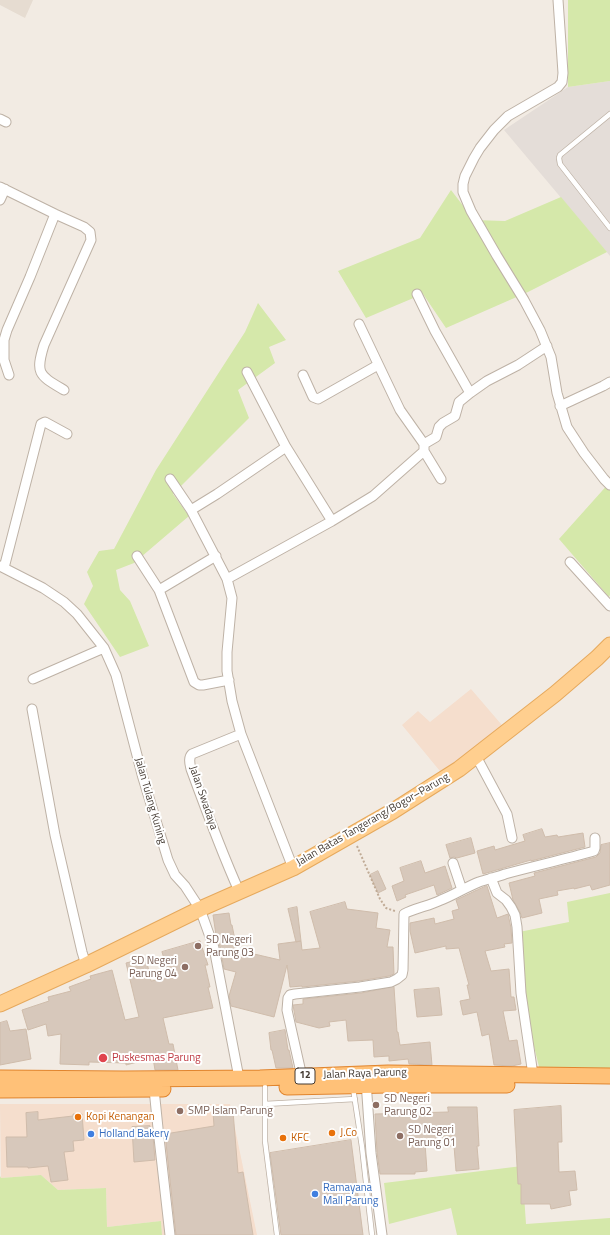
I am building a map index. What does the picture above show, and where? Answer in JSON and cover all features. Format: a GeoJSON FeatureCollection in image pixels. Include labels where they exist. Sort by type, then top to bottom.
{"type":"FeatureCollection","features":[{"type":"Feature","properties":{"kind":"highway","name":"Jalan Raya Parung"},"geometry":{"type":"LineString","coordinates":[[0,1090],[302,1076],[358,1084],[388,1073],[610,1076]]}},
{"type":"Feature","properties":{"kind":"highway","name":"Jalan Raya Parung"},"geometry":{"type":"LineString","coordinates":[[0,1078],[123,1084],[154,1089],[265,1088],[358,1084],[610,1086]]}},
{"type":"Feature","properties":{"kind":"main road","name":"Jalan Batas Tangerang/Bogor–Parung"},"geometry":{"type":"LineString","coordinates":[[0,1004],[86,965],[200,909],[293,868],[321,853],[422,793],[459,769],[555,694],[610,645]]}},
{"type":"Feature","properties":{"kind":"street"},"geometry":{"type":"LineString","coordinates":[[558,0],[563,73],[562,82],[558,87],[508,116],[480,148],[463,184],[463,192],[471,211],[533,315],[547,346],[552,361],[560,406],[566,427],[584,453],[610,485]]}},
{"type":"Feature","properties":{"kind":"street"},"geometry":{"type":"LineString","coordinates":[[0,200],[3,188],[84,227],[90,232],[91,237],[40,357],[41,374],[64,390]]}},
{"type":"Feature","properties":{"kind":"street"},"geometry":{"type":"LineString","coordinates":[[9,375],[4,360],[4,340],[55,214]]}},
{"type":"Feature","properties":{"kind":"street"},"geometry":{"type":"LineString","coordinates":[[417,294],[435,331],[470,393]]}},
{"type":"Feature","properties":{"kind":"street"},"geometry":{"type":"LineString","coordinates":[[359,324],[400,410],[424,447],[441,479]]}},
{"type":"Feature","properties":{"kind":"street"},"geometry":{"type":"LineString","coordinates":[[227,579],[332,521],[373,496],[436,437],[442,423],[456,416],[459,402],[487,381],[547,346]]}},
{"type":"Feature","properties":{"kind":"street"},"geometry":{"type":"LineString","coordinates":[[303,375],[313,397],[318,399],[378,364]]}},
{"type":"Feature","properties":{"kind":"street"},"geometry":{"type":"LineString","coordinates":[[247,372],[286,447],[332,521]]}},
{"type":"Feature","properties":{"kind":"street"},"geometry":{"type":"LineString","coordinates":[[560,406],[610,382]]}},
{"type":"Feature","properties":{"kind":"street"},"geometry":{"type":"LineString","coordinates":[[2,567],[41,424],[45,422],[67,434]]}},
{"type":"Feature","properties":{"kind":"street"},"geometry":{"type":"LineString","coordinates":[[190,510],[218,494],[286,447]]}},
{"type":"Feature","properties":{"kind":"street"},"geometry":{"type":"LineString","coordinates":[[170,479],[190,510],[227,579],[232,598],[227,652],[232,701],[241,734],[293,868]]}},
{"type":"Feature","properties":{"kind":"street"},"geometry":{"type":"LineString","coordinates":[[137,556],[159,590],[194,682],[199,685],[203,685],[229,680]]}},
{"type":"Feature","properties":{"kind":"street"},"geometry":{"type":"LineString","coordinates":[[159,590],[216,556]]}},
{"type":"Feature","properties":{"kind":"street"},"geometry":{"type":"LineString","coordinates":[[570,562],[610,606]]}},
{"type":"Feature","properties":{"kind":"street","name":"Jalan Tulang Kuning"},"geometry":{"type":"LineString","coordinates":[[2,567],[42,588],[64,602],[77,614],[104,648],[116,675],[143,778],[168,860],[175,875],[185,886],[200,909],[214,948],[238,1078]]}},
{"type":"Feature","properties":{"kind":"street"},"geometry":{"type":"LineString","coordinates":[[33,679],[104,648]]}},
{"type":"Feature","properties":{"kind":"street"},"geometry":{"type":"LineString","coordinates":[[32,709],[55,835],[86,965]]}},
{"type":"Feature","properties":{"kind":"street","name":"Jalan Swadaya"},"geometry":{"type":"LineString","coordinates":[[239,891],[224,859],[191,769],[190,756],[241,734]]}},
{"type":"Feature","properties":{"kind":"street"},"geometry":{"type":"LineString","coordinates":[[476,756],[504,806],[509,821],[512,838]]}},
{"type":"Feature","properties":{"kind":"street"},"geometry":{"type":"LineString","coordinates":[[302,1076],[287,1010],[288,998],[290,995],[360,987],[397,980],[402,975],[403,970],[404,914],[443,900],[481,881],[594,851],[596,848],[595,838]]}},
{"type":"Feature","properties":{"kind":"street"},"geometry":{"type":"LineString","coordinates":[[453,863],[462,890]]}},
{"type":"Feature","properties":{"kind":"street"},"geometry":{"type":"LineString","coordinates":[[491,878],[497,893],[506,900],[515,915],[521,993],[532,1075]]}},
{"type":"Feature","properties":{"kind":"street"},"geometry":{"type":"LineString","coordinates":[[358,1084],[371,1153],[382,1235]]}},
{"type":"Feature","properties":{"kind":"street"},"geometry":{"type":"LineString","coordinates":[[154,1089],[170,1235]]}},
{"type":"Feature","properties":{"kind":"lane"},"geometry":{"type":"LineString","coordinates":[[610,114],[560,155],[559,158],[560,164],[610,228]]}},
{"type":"Feature","properties":{"kind":"lane"},"geometry":{"type":"LineString","coordinates":[[265,1104],[358,1084],[362,1147],[372,1235]]}},
{"type":"Feature","properties":{"kind":"lane"},"geometry":{"type":"LineString","coordinates":[[265,1088],[266,1147],[276,1235]]}},
{"type":"Feature","properties":{"kind":"path"},"geometry":{"type":"LineString","coordinates":[[353,833],[359,853],[383,904],[386,908],[404,914]]}},
{"type":"Feature","properties":{"kind":"shaded area"},"geometry":{"type":"Polygon","coordinates":[[[0,0],[33,0],[25,18],[0,5],[0,0]]]}},
{"type":"Feature","properties":{"kind":"shaded area"},"geometry":{"type":"Polygon","coordinates":[[[610,81],[610,256],[504,130],[568,87],[610,81]]]}},
{"type":"Feature","properties":{"kind":"shaded area"},"geometry":{"type":"Polygon","coordinates":[[[471,689],[507,731],[444,776],[402,725],[418,711],[430,722],[471,689]]]}},
{"type":"Feature","properties":{"kind":"shaded area"},"geometry":{"type":"Polygon","coordinates":[[[0,1104],[230,1104],[257,1235],[162,1235],[161,1221],[107,1227],[106,1188],[58,1190],[41,1175],[1,1178],[0,1104]]]}},
{"type":"Feature","properties":{"kind":"green space"},"geometry":{"type":"Polygon","coordinates":[[[568,0],[610,0],[610,81],[568,87],[568,0]]]}},
{"type":"Feature","properties":{"kind":"green space"},"geometry":{"type":"Polygon","coordinates":[[[451,190],[474,220],[505,221],[561,197],[607,252],[528,292],[446,328],[423,294],[366,318],[338,271],[420,238],[451,190]]]}},
{"type":"Feature","properties":{"kind":"green space"},"geometry":{"type":"Polygon","coordinates":[[[258,303],[286,340],[269,347],[275,363],[238,390],[249,418],[173,494],[189,516],[134,563],[116,570],[120,590],[130,601],[149,646],[120,657],[84,604],[93,586],[87,572],[99,551],[114,549],[156,470],[245,332],[258,303]]]}},
{"type":"Feature","properties":{"kind":"green space"},"geometry":{"type":"Polygon","coordinates":[[[610,482],[610,595],[609,597],[559,539],[610,482]]]}},
{"type":"Feature","properties":{"kind":"green space"},"geometry":{"type":"Polygon","coordinates":[[[610,893],[610,1079],[542,1079],[528,1022],[519,932],[569,922],[567,902],[610,893]]]}},
{"type":"Feature","properties":{"kind":"green space"},"geometry":{"type":"Polygon","coordinates":[[[522,1166],[526,1224],[610,1218],[610,1235],[457,1235],[451,1208],[389,1224],[384,1183],[522,1166]]]}},
{"type":"Feature","properties":{"kind":"green space"},"geometry":{"type":"Polygon","coordinates":[[[41,1175],[58,1190],[106,1188],[107,1227],[161,1221],[162,1235],[0,1235],[0,1176],[1,1178],[41,1175]]]}},
{"type":"Feature","properties":{"kind":"building"},"geometry":{"type":"Polygon","coordinates":[[[542,829],[545,837],[557,835],[558,837],[583,833],[585,847],[531,860],[483,874],[477,851],[494,846],[495,850],[525,841],[523,835],[542,829]]]}},
{"type":"Feature","properties":{"kind":"building"},"geometry":{"type":"Polygon","coordinates":[[[471,838],[475,853],[457,858],[450,858],[446,845],[471,838]]]}},
{"type":"Feature","properties":{"kind":"building"},"geometry":{"type":"Polygon","coordinates":[[[610,843],[610,885],[592,890],[590,885],[557,891],[558,895],[539,899],[542,913],[522,918],[513,900],[509,883],[535,876],[534,873],[596,857],[600,853],[601,845],[610,843]]]}},
{"type":"Feature","properties":{"kind":"building"},"geometry":{"type":"Polygon","coordinates":[[[421,861],[425,873],[445,866],[452,888],[437,895],[434,885],[405,895],[406,897],[397,901],[392,886],[404,881],[400,868],[421,861]]]}},
{"type":"Feature","properties":{"kind":"building"},"geometry":{"type":"Polygon","coordinates":[[[378,871],[386,889],[378,893],[370,875],[378,871]]]}},
{"type":"Feature","properties":{"kind":"building"},"geometry":{"type":"Polygon","coordinates":[[[487,886],[497,918],[508,914],[511,928],[512,943],[504,944],[505,947],[485,951],[491,971],[509,969],[511,997],[514,997],[516,1010],[503,1011],[509,1041],[517,1040],[521,1064],[512,1066],[494,1065],[489,1034],[482,1036],[477,1012],[463,1015],[460,1001],[470,999],[467,985],[469,985],[459,948],[446,949],[446,946],[415,953],[410,931],[410,923],[434,918],[435,924],[454,919],[452,911],[459,909],[456,900],[487,886]]]}},
{"type":"Feature","properties":{"kind":"building"},"geometry":{"type":"Polygon","coordinates":[[[345,902],[347,909],[378,913],[376,928],[390,930],[387,947],[393,947],[394,974],[359,981],[290,987],[287,965],[274,1017],[231,1006],[229,996],[236,972],[224,969],[213,915],[229,913],[237,950],[280,960],[278,944],[301,941],[302,950],[320,948],[310,912],[345,902]]]}},
{"type":"Feature","properties":{"kind":"building"},"geometry":{"type":"Polygon","coordinates":[[[297,907],[301,941],[296,942],[288,909],[297,907]]]}},
{"type":"Feature","properties":{"kind":"building"},"geometry":{"type":"Polygon","coordinates":[[[200,941],[208,965],[205,965],[213,1008],[163,1018],[169,1044],[173,1044],[178,1070],[155,1070],[153,1058],[126,1065],[126,1063],[89,1062],[89,1065],[60,1064],[61,1034],[48,1036],[46,1024],[28,1030],[22,1010],[49,1001],[48,997],[71,991],[69,987],[91,979],[90,976],[112,970],[125,1020],[139,1017],[126,963],[146,958],[151,981],[170,978],[162,952],[200,941]]]}},
{"type":"Feature","properties":{"kind":"building"},"geometry":{"type":"Polygon","coordinates":[[[394,987],[397,1032],[400,1045],[430,1042],[432,1065],[409,1064],[408,1059],[389,1061],[389,1056],[374,1057],[373,1040],[348,1041],[346,1020],[329,1022],[330,1026],[319,1028],[296,1022],[293,1005],[303,1004],[303,999],[361,993],[394,987]]]}},
{"type":"Feature","properties":{"kind":"building"},"geometry":{"type":"Polygon","coordinates":[[[439,988],[442,1015],[417,1017],[414,990],[439,988]]]}},
{"type":"Feature","properties":{"kind":"building"},"geometry":{"type":"Polygon","coordinates":[[[7,1021],[10,1031],[26,1029],[31,1059],[0,1065],[0,1023],[7,1021]]]}},
{"type":"Feature","properties":{"kind":"building"},"geometry":{"type":"Polygon","coordinates":[[[285,1030],[293,1068],[276,1068],[271,1050],[269,1033],[285,1030]]]}},
{"type":"Feature","properties":{"kind":"building"},"geometry":{"type":"Polygon","coordinates":[[[561,1106],[562,1142],[558,1142],[559,1172],[575,1171],[577,1190],[569,1191],[571,1205],[551,1209],[550,1204],[521,1204],[521,1184],[518,1184],[514,1110],[561,1106]]]}},
{"type":"Feature","properties":{"kind":"building"},"geometry":{"type":"Polygon","coordinates":[[[448,1107],[477,1107],[479,1146],[477,1146],[479,1169],[456,1171],[454,1146],[449,1146],[449,1142],[425,1143],[427,1171],[415,1172],[415,1174],[380,1174],[375,1114],[448,1112],[448,1107]]]}},
{"type":"Feature","properties":{"kind":"building"},"geometry":{"type":"Polygon","coordinates":[[[233,1111],[238,1173],[243,1172],[253,1235],[176,1235],[165,1134],[214,1126],[213,1112],[233,1111]]]}},
{"type":"Feature","properties":{"kind":"building"},"geometry":{"type":"Polygon","coordinates":[[[38,1112],[38,1120],[73,1116],[73,1114],[82,1114],[84,1140],[73,1141],[74,1151],[64,1152],[68,1180],[51,1182],[48,1166],[28,1168],[7,1167],[6,1137],[27,1137],[26,1113],[38,1112]]]}},
{"type":"Feature","properties":{"kind":"building"},"geometry":{"type":"Polygon","coordinates":[[[150,1126],[151,1136],[153,1136],[155,1160],[134,1162],[132,1127],[150,1126]]]}},
{"type":"Feature","properties":{"kind":"building","name":"Ramayana Mall Parung"},"geometry":{"type":"Polygon","coordinates":[[[351,1140],[363,1235],[281,1235],[270,1153],[351,1140]]]}},
{"type":"Feature","properties":{"kind":"place","name":"SD Negeri Parung 03"},"geometry":{"type":"Point","coordinates":[198,946]}},
{"type":"Feature","properties":{"kind":"place","name":"SD Negeri Parung 04"},"geometry":{"type":"Point","coordinates":[185,967]}},
{"type":"Feature","properties":{"kind":"place","name":"Puskesmas Parung"},"geometry":{"type":"Point","coordinates":[103,1058]}},
{"type":"Feature","properties":{"kind":"place","name":"SD Negeri Parung 02"},"geometry":{"type":"Point","coordinates":[376,1105]}},
{"type":"Feature","properties":{"kind":"place","name":"SMP Islam Parung"},"geometry":{"type":"Point","coordinates":[180,1111]}},
{"type":"Feature","properties":{"kind":"place","name":"Kopi Kenangan"},"geometry":{"type":"Point","coordinates":[78,1117]}},
{"type":"Feature","properties":{"kind":"place","name":"J.Co"},"geometry":{"type":"Point","coordinates":[332,1133]}},
{"type":"Feature","properties":{"kind":"place","name":"Holland Bakery"},"geometry":{"type":"Point","coordinates":[91,1134]}},
{"type":"Feature","properties":{"kind":"place","name":"SD Negeri Parung 01"},"geometry":{"type":"Point","coordinates":[400,1136]}},
{"type":"Feature","properties":{"kind":"place","name":"KFC"},"geometry":{"type":"Point","coordinates":[283,1138]}},
{"type":"Feature","properties":{"kind":"place","name":"Ramayana Mall Parung"},"geometry":{"type":"Point","coordinates":[315,1194]}}]}
